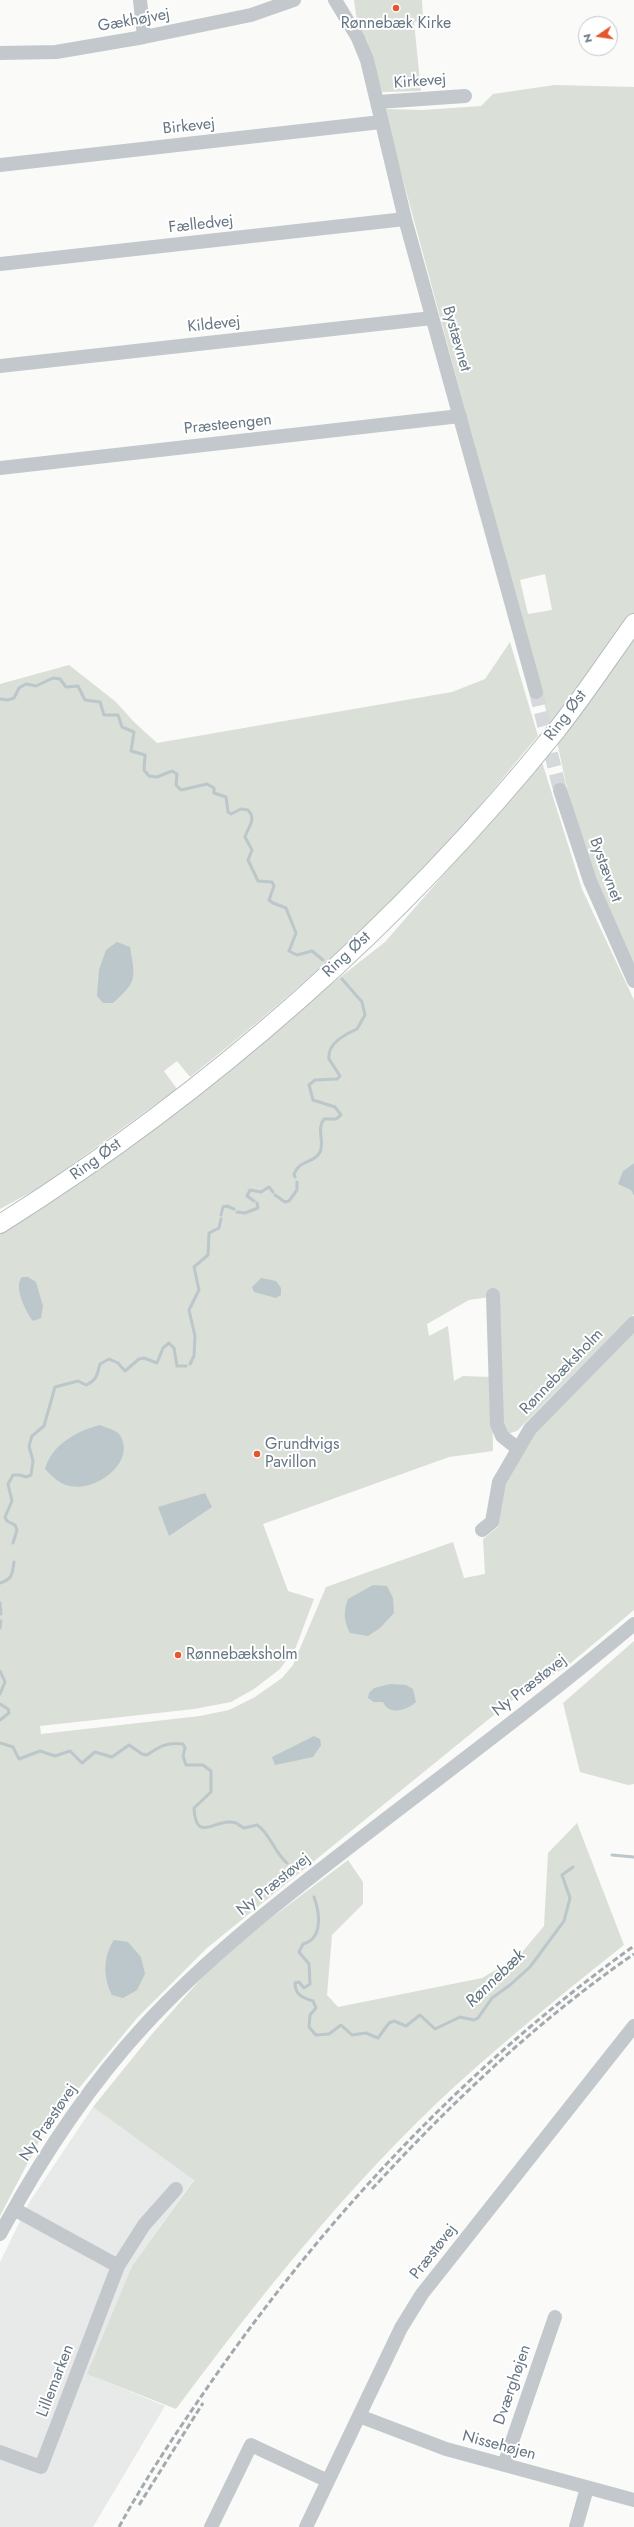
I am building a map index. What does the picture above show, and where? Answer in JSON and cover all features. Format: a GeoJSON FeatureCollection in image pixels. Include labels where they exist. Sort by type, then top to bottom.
{"type":"FeatureCollection","features":[{"type":"Feature","properties":{"kind":"main road","name":"Ring Øst"},"geometry":{"type":"LineString","coordinates":[[0,1224],[63,1184],[159,1114],[264,1030],[342,961],[418,887],[498,800],[557,730],[634,623]]}},
{"type":"Feature","properties":{"kind":"street"},"geometry":{"type":"LineString","coordinates":[[140,0],[144,38]]}},
{"type":"Feature","properties":{"kind":"street","name":"Gækhøjvej"},"geometry":{"type":"LineString","coordinates":[[0,53],[56,52],[144,38],[251,15],[294,0]]}},
{"type":"Feature","properties":{"kind":"street","name":"Bystævnet"},"geometry":{"type":"LineString","coordinates":[[335,0],[358,38],[367,60],[405,219],[536,692]]}},
{"type":"Feature","properties":{"kind":"street","name":"Kirkevej"},"geometry":{"type":"LineString","coordinates":[[378,102],[465,96]]}},
{"type":"Feature","properties":{"kind":"street","name":"Birkevej"},"geometry":{"type":"LineString","coordinates":[[0,165],[381,122]]}},
{"type":"Feature","properties":{"kind":"street","name":"Fælledvej"},"geometry":{"type":"LineString","coordinates":[[0,264],[405,219]]}},
{"type":"Feature","properties":{"kind":"street","name":"Kildevej"},"geometry":{"type":"LineString","coordinates":[[0,366],[432,318]]}},
{"type":"Feature","properties":{"kind":"street","name":"Præsteengen"},"geometry":{"type":"LineString","coordinates":[[0,468],[460,416]]}},
{"type":"Feature","properties":{"kind":"street","name":"Bystævnet"},"geometry":{"type":"LineString","coordinates":[[560,790],[590,881],[634,981]]}},
{"type":"Feature","properties":{"kind":"street","name":"Rønnebæksholm"},"geometry":{"type":"LineString","coordinates":[[492,1295],[497,1424],[502,1436],[517,1448]]}},
{"type":"Feature","properties":{"kind":"street","name":"Rønnebæksholm"},"geometry":{"type":"LineString","coordinates":[[482,1530],[489,1526],[494,1517],[499,1482],[517,1448],[530,1430],[634,1323]]}},
{"type":"Feature","properties":{"kind":"street","name":"Ny Præstøvej"},"geometry":{"type":"LineString","coordinates":[[0,2234],[56,2138],[95,2086],[144,2026],[214,1956],[292,1891],[544,1697],[634,1624]]}},
{"type":"Feature","properties":{"kind":"street","name":"Præstøvej"},"geometry":{"type":"LineString","coordinates":[[306,2527],[401,2328],[422,2294],[634,2026]]}},
{"type":"Feature","properties":{"kind":"street","name":"Lillemarken"},"geometry":{"type":"LineString","coordinates":[[0,2452],[41,2467],[118,2266],[144,2226],[176,2189]]}},
{"type":"Feature","properties":{"kind":"street"},"geometry":{"type":"LineString","coordinates":[[14,2209],[118,2266]]}},
{"type":"Feature","properties":{"kind":"street","name":"Dværghøjen"},"geometry":{"type":"LineString","coordinates":[[504,2465],[554,2317]]}},
{"type":"Feature","properties":{"kind":"street","name":"Nissehøjen"},"geometry":{"type":"LineString","coordinates":[[358,2416],[446,2449],[634,2500]]}},
{"type":"Feature","properties":{"kind":"street"},"geometry":{"type":"LineString","coordinates":[[211,2527],[251,2445],[328,2481]]}},
{"type":"Feature","properties":{"kind":"street"},"geometry":{"type":"LineString","coordinates":[[576,2527],[587,2488]]}},
{"type":"Feature","properties":{"kind":"shaded area"},"geometry":{"type":"Polygon","coordinates":[[[354,0],[422,0],[423,21],[414,22],[421,91],[382,92],[367,40],[357,22],[354,0]]]}},
{"type":"Feature","properties":{"kind":"shaded area"},"geometry":{"type":"Polygon","coordinates":[[[555,85],[634,87],[634,613],[550,725],[384,109],[423,110],[481,106],[493,94],[555,85]],[[545,574],[520,580],[528,614],[552,610],[545,574]]]}},
{"type":"Feature","properties":{"kind":"shaded area"},"geometry":{"type":"Polygon","coordinates":[[[634,637],[634,969],[593,878],[567,788],[557,742],[634,637]]]}},
{"type":"Feature","properties":{"kind":"shaded area"},"geometry":{"type":"Polygon","coordinates":[[[510,642],[538,736],[446,845],[354,937],[290,995],[224,1050],[190,1077],[177,1061],[164,1071],[177,1089],[42,1186],[0,1209],[0,684],[69,665],[116,702],[134,722],[157,743],[452,692],[485,679],[510,642]]]}},
{"type":"Feature","properties":{"kind":"shaded area"},"geometry":{"type":"Polygon","coordinates":[[[542,762],[582,889],[634,1000],[634,1163],[623,1171],[634,1196],[634,1314],[517,1431],[507,1434],[500,1423],[496,1296],[469,1300],[427,1324],[429,1336],[448,1326],[454,1381],[463,1376],[492,1377],[493,1451],[449,1457],[263,1524],[288,1591],[314,1599],[296,1647],[280,1669],[254,1689],[231,1702],[194,1709],[40,1726],[41,1734],[200,1716],[229,1710],[255,1697],[282,1678],[293,1665],[326,1587],[453,1542],[464,1578],[485,1574],[483,1539],[498,1527],[505,1482],[534,1433],[634,1331],[634,1610],[566,1667],[521,1693],[207,1948],[137,2018],[46,2128],[0,2216],[0,1234],[62,1195],[385,942],[542,762]]]}},
{"type":"Feature","properties":{"kind":"shaded area"},"geometry":{"type":"Polygon","coordinates":[[[117,942],[130,947],[133,978],[127,989],[113,1003],[103,1003],[97,996],[99,970],[106,950],[117,942]]]}},
{"type":"Feature","properties":{"kind":"shaded area"},"geometry":{"type":"Polygon","coordinates":[[[634,1163],[634,1196],[631,1190],[618,1184],[623,1171],[634,1163]]]}},
{"type":"Feature","properties":{"kind":"shaded area"},"geometry":{"type":"Polygon","coordinates":[[[22,1277],[28,1277],[36,1282],[43,1306],[41,1318],[33,1321],[24,1306],[20,1293],[19,1287],[22,1277]]]}},
{"type":"Feature","properties":{"kind":"shaded area"},"geometry":{"type":"Polygon","coordinates":[[[261,1278],[276,1281],[281,1288],[281,1295],[276,1298],[254,1292],[252,1287],[261,1278]]]}},
{"type":"Feature","properties":{"kind":"shaded area"},"geometry":{"type":"Polygon","coordinates":[[[100,1425],[115,1431],[121,1437],[124,1447],[122,1457],[110,1474],[90,1485],[80,1487],[70,1486],[59,1482],[45,1469],[48,1460],[53,1453],[66,1440],[82,1431],[100,1425]]]}},
{"type":"Feature","properties":{"kind":"shaded area"},"geometry":{"type":"Polygon","coordinates":[[[205,1493],[212,1507],[169,1536],[158,1507],[205,1493]]]}},
{"type":"Feature","properties":{"kind":"shaded area"},"geometry":{"type":"Polygon","coordinates":[[[373,1585],[387,1586],[393,1598],[394,1613],[380,1628],[368,1636],[350,1633],[346,1624],[345,1616],[345,1608],[348,1599],[373,1585]]]}},
{"type":"Feature","properties":{"kind":"shaded area"},"geometry":{"type":"Polygon","coordinates":[[[634,1641],[634,1784],[628,1785],[580,1772],[563,1703],[634,1641]]]}},
{"type":"Feature","properties":{"kind":"shaded area"},"geometry":{"type":"Polygon","coordinates":[[[390,1684],[406,1685],[413,1689],[416,1702],[403,1709],[394,1710],[389,1709],[383,1702],[374,1702],[368,1698],[369,1693],[374,1688],[390,1684]]]}},
{"type":"Feature","properties":{"kind":"shaded area"},"geometry":{"type":"Polygon","coordinates":[[[314,1736],[320,1739],[321,1745],[313,1757],[275,1765],[272,1757],[314,1736]]]}},
{"type":"Feature","properties":{"kind":"shaded area"},"geometry":{"type":"Polygon","coordinates":[[[577,1823],[624,1945],[538,2014],[475,2068],[415,2124],[378,2162],[342,2201],[274,2283],[176,2409],[87,2374],[132,2266],[194,2180],[93,2107],[152,2034],[222,1955],[348,1860],[363,1882],[363,1904],[332,1935],[327,1995],[338,2007],[482,1978],[518,1957],[544,1926],[548,1853],[577,1823]]]}},
{"type":"Feature","properties":{"kind":"shaded area"},"geometry":{"type":"Polygon","coordinates":[[[114,1940],[128,1942],[141,1957],[145,1974],[137,1990],[123,1998],[112,1995],[107,1981],[106,1960],[110,1946],[114,1940]]]}},
{"type":"Feature","properties":{"kind":"shaded area"},"geometry":{"type":"Polygon","coordinates":[[[93,2107],[194,2179],[132,2266],[88,2374],[165,2406],[93,2527],[0,2527],[0,2262],[30,2201],[93,2107]]]}},
{"type":"Feature","properties":{"kind":"waterway","name":"Rønnebæk"},"geometry":{"type":"LineString","coordinates":[[0,699],[8,700],[14,698],[19,688],[26,684],[36,686],[53,678],[60,679],[66,687],[78,686],[85,700],[100,702],[104,715],[118,715],[122,727],[134,732],[131,751],[145,755],[144,770],[149,776],[157,777],[172,771],[177,774],[176,785],[181,790],[207,784],[214,788],[214,793],[226,797],[228,812],[231,814],[241,809],[248,810],[252,817],[245,837],[252,850],[248,860],[258,881],[272,882],[274,886],[269,900],[286,908],[296,933],[289,951],[297,955],[312,951],[323,960]]}},
{"type":"Feature","properties":{"kind":"waterway","name":"Rønnebæk"},"geometry":{"type":"LineString","coordinates":[[295,1177],[294,1174],[297,1169],[317,1156],[320,1152],[322,1144],[321,1127],[324,1119],[336,1119],[341,1115],[335,1107],[313,1100],[309,1085],[315,1080],[337,1079],[340,1076],[329,1059],[331,1048],[338,1040],[357,1029],[365,1015],[362,1002],[342,979]]}},
{"type":"Feature","properties":{"kind":"waterway","name":"Rønnebæk"},"geometry":{"type":"LineString","coordinates":[[275,1195],[285,1202],[289,1201],[297,1190],[297,1182]]}},
{"type":"Feature","properties":{"kind":"waterway","name":"Rønnebæk"},"geometry":{"type":"LineString","coordinates":[[254,1201],[247,1196],[250,1190],[261,1192],[269,1187],[273,1192]]}},
{"type":"Feature","properties":{"kind":"waterway","name":"Rønnebæk"},"geometry":{"type":"LineString","coordinates":[[237,1212],[245,1213],[258,1208],[257,1203]]}},
{"type":"Feature","properties":{"kind":"waterway","name":"Rønnebæk"},"geometry":{"type":"LineString","coordinates":[[221,1215],[223,1207],[227,1206],[234,1209]]}},
{"type":"Feature","properties":{"kind":"waterway","name":"Rønnebæk"},"geometry":{"type":"LineString","coordinates":[[190,1364],[194,1356],[195,1336],[189,1310],[199,1290],[194,1267],[208,1255],[209,1233],[219,1228],[221,1219]]}},
{"type":"Feature","properties":{"kind":"waterway","name":"Rønnebæk"},"geometry":{"type":"LineString","coordinates":[[13,1543],[17,1530],[15,1525],[7,1521],[5,1517],[12,1501],[8,1484],[13,1475],[26,1477],[31,1475],[33,1461],[29,1446],[32,1436],[44,1426],[55,1387],[78,1381],[86,1385],[90,1383],[97,1374],[100,1364],[109,1359],[118,1363],[125,1371],[139,1359],[144,1358],[157,1363],[163,1348],[169,1343],[174,1348],[177,1366],[186,1366]]}},
{"type":"Feature","properties":{"kind":"waterway","name":"Rønnebæk"},"geometry":{"type":"LineString","coordinates":[[0,1583],[10,1578],[14,1562]]}},
{"type":"Feature","properties":{"kind":"waterway","name":"Rønnebæk"},"geometry":{"type":"LineString","coordinates":[[0,1603],[1,1614]]}},
{"type":"Feature","properties":{"kind":"waterway","name":"Rønnebæk"},"geometry":{"type":"LineString","coordinates":[[0,1628],[1,1621]]}},
{"type":"Feature","properties":{"kind":"waterway","name":"Rønnebæk"},"geometry":{"type":"LineString","coordinates":[[0,1671],[5,1682],[0,1694]]}},
{"type":"Feature","properties":{"kind":"waterway","name":"Rønnebæk"},"geometry":{"type":"LineString","coordinates":[[0,1704],[8,1709],[9,1713],[0,1720]]}},
{"type":"Feature","properties":{"kind":"waterway","name":"Rønnebæk"},"geometry":{"type":"LineString","coordinates":[[0,1743],[13,1747],[19,1759],[40,1751],[55,1756],[70,1751],[82,1763],[95,1752],[112,1757],[129,1745],[142,1754],[147,1755],[164,1745],[183,1744],[185,1748],[183,1756],[186,1765],[203,1765],[211,1771],[211,1792],[194,1808],[199,1825],[203,1828],[229,1822],[236,1823],[244,1828],[257,1825],[265,1833],[287,1863]]}},
{"type":"Feature","properties":{"kind":"waterway","name":"Rønnebæk"},"geometry":{"type":"LineString","coordinates":[[612,1855],[634,1857]]}},
{"type":"Feature","properties":{"kind":"waterway","name":"Rønnebæk"},"geometry":{"type":"LineString","coordinates":[[314,1897],[318,1910],[317,1931],[314,1937],[303,1944],[299,1952],[309,1964],[310,1984],[304,1988],[299,1982],[295,1983],[298,1993],[313,2001],[316,2008],[310,2015],[309,2027],[316,2035],[329,2034],[341,2025],[352,2035],[366,2033],[378,2038],[389,2023],[394,2021],[406,2026],[420,2015],[435,2029],[460,2017],[474,2020],[478,2018],[492,1998],[510,1985],[530,1967],[564,1921],[570,1898],[562,1875],[573,1867]]}},
{"type":"Feature","properties":{"kind":"tunnel"},"geometry":{"type":"LineString","coordinates":[[536,692],[560,790]]}},
{"type":"Feature","properties":{"kind":"railway"},"geometry":{"type":"LineString","coordinates":[[119,2527],[153,2469],[216,2375],[260,2314],[307,2255],[356,2198],[407,2142],[460,2089],[516,2039],[574,1991],[634,1946]]}},
{"type":"Feature","properties":{"kind":"railway"},"geometry":{"type":"LineString","coordinates":[[372,2189],[433,2125],[497,2064],[564,2006],[634,1954]]}},
{"type":"Feature","properties":{"kind":"railway"},"geometry":{"type":"LineString","coordinates":[[139,2505],[203,2403]]}},
{"type":"Feature","properties":{"kind":"place","name":"Rønnebæk Kirke"},"geometry":{"type":"Point","coordinates":[396,8]}},
{"type":"Feature","properties":{"kind":"place","name":"Grundtvigs Pavillon"},"geometry":{"type":"Point","coordinates":[257,1454]}},
{"type":"Feature","properties":{"kind":"place","name":"Rønnebæksholm"},"geometry":{"type":"Point","coordinates":[178,1655]}}]}
